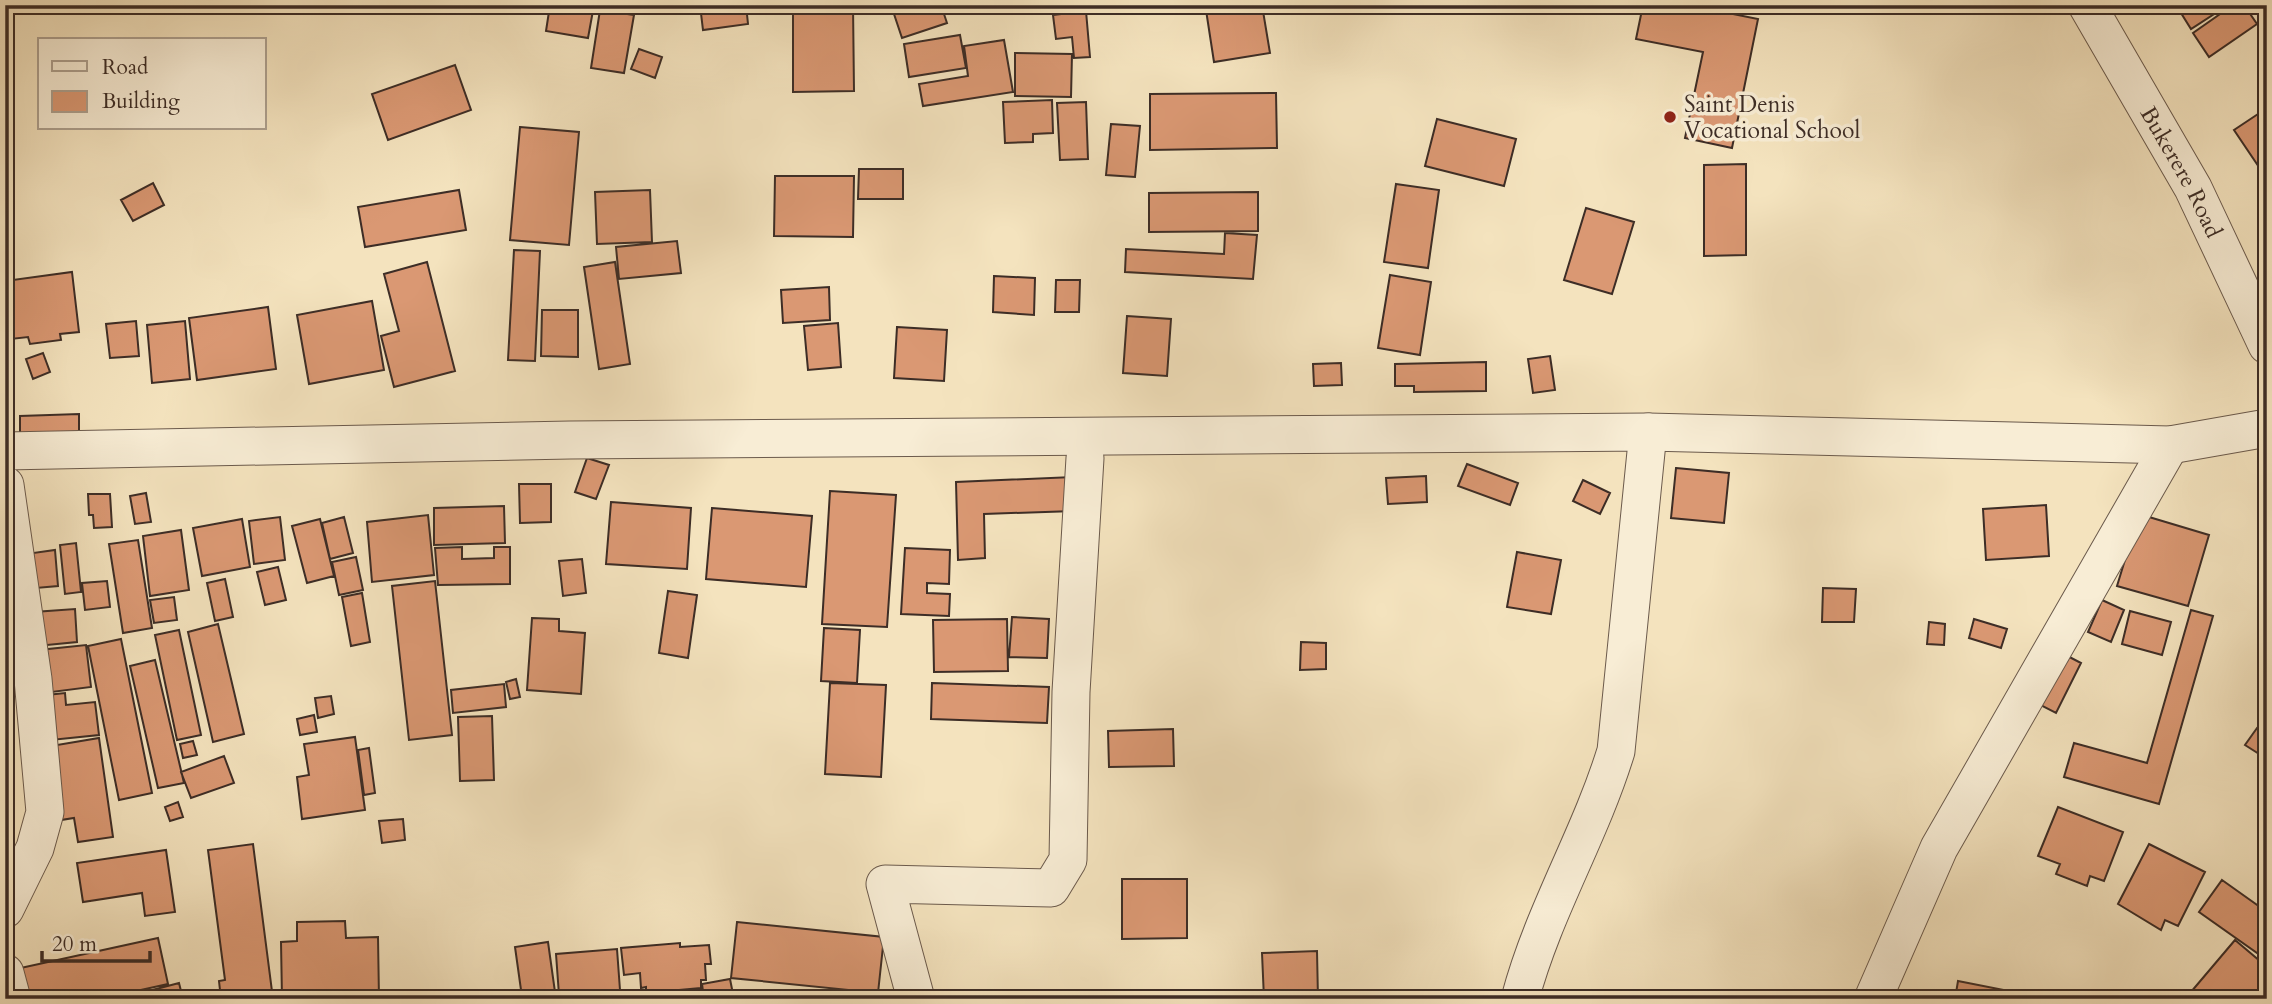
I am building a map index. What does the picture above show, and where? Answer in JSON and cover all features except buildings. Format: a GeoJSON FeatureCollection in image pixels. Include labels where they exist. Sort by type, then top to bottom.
{"type":"FeatureCollection","features":[{"type":"Feature","properties":{"kind":"street","name":"Bukerere Road"},"geometry":{"type":"LineString","coordinates":[[2087,5],[2193,188],[2267,345]]}},
{"type":"Feature","properties":{"kind":"street"},"geometry":{"type":"LineString","coordinates":[[5,451],[570,440],[1648,432],[2170,445],[2267,428]]}},
{"type":"Feature","properties":{"kind":"street"},"geometry":{"type":"LineString","coordinates":[[1520,999],[1543,924],[1602,799],[1616,751],[1648,432]]}},
{"type":"Feature","properties":{"kind":"street"},"geometry":{"type":"LineString","coordinates":[[1873,999],[1939,848],[2170,445]]}},
{"type":"Feature","properties":{"kind":"street"},"geometry":{"type":"LineString","coordinates":[[916,999],[885,884],[1051,888],[1068,860],[1071,692],[1085,458]]}},
{"type":"Feature","properties":{"kind":"street"},"geometry":{"type":"LineString","coordinates":[[5,485],[33,679],[45,812],[35,848],[5,909]]}},
{"type":"Feature","properties":{"kind":"street"},"geometry":{"type":"LineString","coordinates":[[5,973],[12,999]]}},
{"type":"Feature","properties":{"kind":"place","name":"Saint Denis Vocational School"},"geometry":{"type":"Point","coordinates":[1670,117]}}]}
